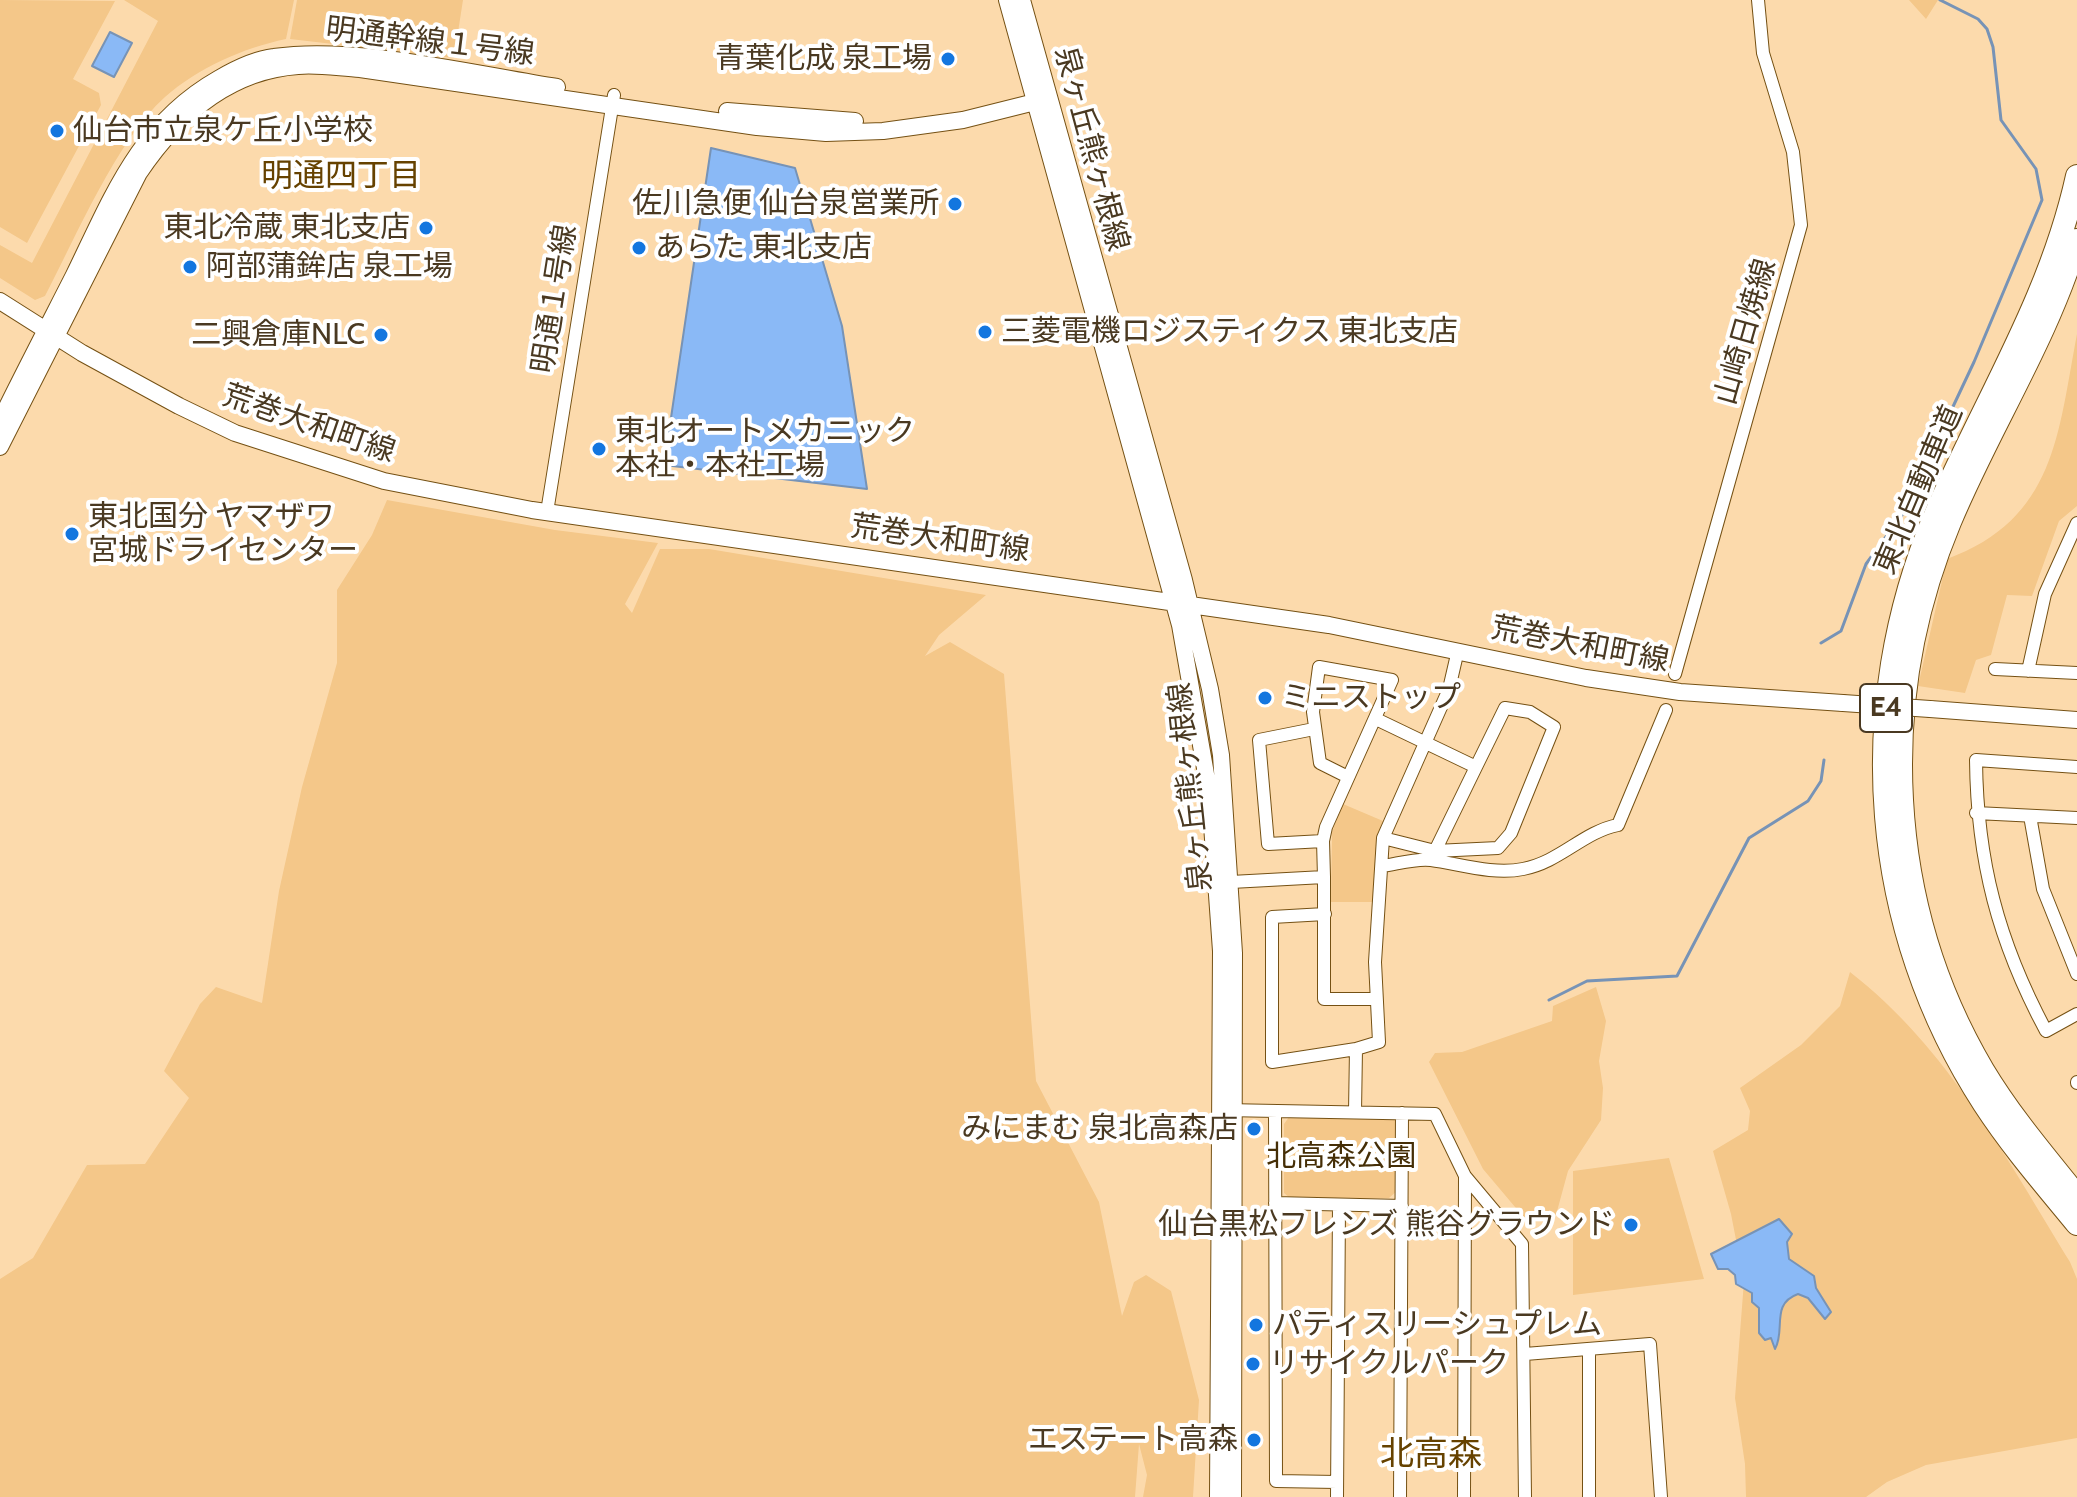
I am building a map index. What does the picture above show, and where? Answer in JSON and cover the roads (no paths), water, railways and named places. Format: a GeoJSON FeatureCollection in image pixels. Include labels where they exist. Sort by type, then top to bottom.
{"type":"FeatureCollection","features":[{"type":"Feature","properties":{"kind":"highway","name":"東北自動車道"},"geometry":{"type":"LineString","coordinates":[[2077,176],[2054,261],[2036,307],[1956,468],[1916,564],[1888,684],[1883,803],[1898,904],[1915,962],[1936,1015],[1985,1105],[2077,1224]]}},
{"type":"Feature","properties":{"kind":"highway","name":"東北自動車道"},"geometry":{"type":"LineString","coordinates":[[2077,240],[2052,312],[1950,520],[1930,574],[1915,630],[1901,749],[1901,795],[1909,872],[1924,935],[1941,982],[1998,1094],[2077,1196]]}},
{"type":"Feature","properties":{"kind":"street","name":"泉ヶ丘熊ヶ根線"},"geometry":{"type":"LineString","coordinates":[[1007,0],[1040,94],[1217,722],[1231,882],[1218,1497]]}},
{"type":"Feature","properties":{"kind":"street","name":"泉ヶ丘熊ヶ根線"},"geometry":{"type":"LineString","coordinates":[[1022,0],[1040,94]]}},
{"type":"Feature","properties":{"kind":"street","name":"山崎日焼線"},"geometry":{"type":"LineString","coordinates":[[1675,674],[1801,225],[1793,152],[1763,53],[1758,0]]}},
{"type":"Feature","properties":{"kind":"street"},"geometry":{"type":"LineString","coordinates":[[0,421],[161,140],[191,110],[219,90],[275,69],[300,65],[360,69],[756,115],[868,121],[963,110],[1040,94]]}},
{"type":"Feature","properties":{"kind":"street","name":"明通１号線"},"geometry":{"type":"LineString","coordinates":[[547,512],[613,100]]}},
{"type":"Feature","properties":{"kind":"street","name":"荒巻大和町線"},"geometry":{"type":"LineString","coordinates":[[0,301],[179,406],[235,433],[301,457],[384,481],[547,512],[1182,601],[1458,650],[1586,678],[1680,692],[2077,720]]}},
{"type":"Feature","properties":{"kind":"street"},"geometry":{"type":"LineString","coordinates":[[0,447],[51,332]]}},
{"type":"Feature","properties":{"kind":"street"},"geometry":{"type":"LineString","coordinates":[[2028,671],[2045,594],[2077,523]]}},
{"type":"Feature","properties":{"kind":"street","name":"泉ヶ丘熊ヶ根線"},"geometry":{"type":"LineString","coordinates":[[1182,601],[1217,863],[1226,1110],[1233,1497]]}},
{"type":"Feature","properties":{"kind":"street"},"geometry":{"type":"LineString","coordinates":[[1325,914],[1272,917],[1272,1062],[1356,1049],[1379,1042],[1376,999],[1383,838],[1449,689],[1458,650]]}},
{"type":"Feature","properties":{"kind":"street"},"geometry":{"type":"LineString","coordinates":[[1348,777],[1320,763],[1314,729],[1319,667],[1392,680],[1326,827],[1323,841],[1324,999],[1376,999]]}},
{"type":"Feature","properties":{"kind":"street"},"geometry":{"type":"LineString","coordinates":[[1995,669],[2077,673]]}},
{"type":"Feature","properties":{"kind":"street"},"geometry":{"type":"LineString","coordinates":[[1383,838],[1435,851],[1498,848],[1511,833],[1554,727],[1530,712],[1505,708],[1435,851]]}},
{"type":"Feature","properties":{"kind":"street"},"geometry":{"type":"LineString","coordinates":[[1382,866],[1428,859],[1463,867],[1523,869],[1570,850],[1595,830],[1618,825],[1666,710]]}},
{"type":"Feature","properties":{"kind":"street"},"geometry":{"type":"LineString","coordinates":[[1376,719],[1476,767]]}},
{"type":"Feature","properties":{"kind":"street"},"geometry":{"type":"LineString","coordinates":[[1314,729],[1259,740],[1268,844],[1323,841]]}},
{"type":"Feature","properties":{"kind":"street"},"geometry":{"type":"LineString","coordinates":[[2077,767],[1976,760],[1976,813],[1994,911],[2025,992],[2046,1031],[2077,1014]]}},
{"type":"Feature","properties":{"kind":"street"},"geometry":{"type":"LineString","coordinates":[[1976,813],[2077,818]]}},
{"type":"Feature","properties":{"kind":"street"},"geometry":{"type":"LineString","coordinates":[[2030,816],[2043,889],[2077,974]]}},
{"type":"Feature","properties":{"kind":"street"},"geometry":{"type":"LineString","coordinates":[[1231,882],[1324,877]]}},
{"type":"Feature","properties":{"kind":"street"},"geometry":{"type":"LineString","coordinates":[[1355,1112],[1356,1049]]}},
{"type":"Feature","properties":{"kind":"street"},"geometry":{"type":"LineString","coordinates":[[1226,1110],[1435,1114],[1465,1176],[1522,1244],[1525,1497]]}},
{"type":"Feature","properties":{"kind":"street"},"geometry":{"type":"LineString","coordinates":[[1275,1111],[1276,1481],[1337,1482]]}},
{"type":"Feature","properties":{"kind":"street"},"geometry":{"type":"LineString","coordinates":[[1400,1497],[1402,1113]]}},
{"type":"Feature","properties":{"kind":"street"},"geometry":{"type":"LineString","coordinates":[[1464,1497],[1465,1176]]}},
{"type":"Feature","properties":{"kind":"street"},"geometry":{"type":"LineString","coordinates":[[1275,1203],[1402,1206]]}},
{"type":"Feature","properties":{"kind":"street"},"geometry":{"type":"LineString","coordinates":[[1337,1497],[1339,1205]]}},
{"type":"Feature","properties":{"kind":"street"},"geometry":{"type":"LineString","coordinates":[[1525,1354],[1650,1344],[1661,1497]]}},
{"type":"Feature","properties":{"kind":"street"},"geometry":{"type":"LineString","coordinates":[[1589,1351],[1589,1497]]}},
{"type":"Feature","properties":{"kind":"water"},"geometry":{"type":"Polygon","coordinates":[[[110,32],[132,43],[114,77],[92,66],[110,32]]]}},
{"type":"Feature","properties":{"kind":"water"},"geometry":{"type":"Polygon","coordinates":[[[711,148],[795,168],[842,326],[867,489],[664,465],[711,148]]]}},
{"type":"Feature","properties":{"kind":"water"},"geometry":{"type":"Polygon","coordinates":[[[1779,1219],[1792,1234],[1787,1242],[1789,1259],[1814,1276],[1816,1288],[1831,1312],[1825,1319],[1808,1298],[1798,1294],[1789,1298],[1781,1311],[1775,1349],[1771,1338],[1765,1340],[1759,1333],[1759,1308],[1752,1302],[1752,1293],[1736,1284],[1735,1275],[1728,1269],[1718,1269],[1711,1254],[1779,1219]]]}},
{"type":"Feature","properties":{"kind":"waterway"},"geometry":{"type":"LineString","coordinates":[[1821,643],[1841,631],[1866,564],[1902,515],[1974,362],[2042,200],[2036,169],[2001,120],[1993,47],[1987,29],[1978,19],[1940,0]]}},
{"type":"Feature","properties":{"kind":"waterway"},"geometry":{"type":"LineString","coordinates":[[1549,1000],[1587,981],[1677,976],[1749,838],[1808,801],[1821,781],[1824,760]]}},
{"type":"Feature","properties":{"kind":"place","name":"青葉化成 泉工場"},"geometry":{"type":"Point","coordinates":[948,59]}},
{"type":"Feature","properties":{"kind":"place","name":"仙台市立泉ケ丘小学校"},"geometry":{"type":"Point","coordinates":[57,131]}},
{"type":"Feature","properties":{"kind":"place","name":"佐川急便 仙台泉営業所"},"geometry":{"type":"Point","coordinates":[955,204]}},
{"type":"Feature","properties":{"kind":"place","name":"東北冷蔵 東北支店"},"geometry":{"type":"Point","coordinates":[426,228]}},
{"type":"Feature","properties":{"kind":"place","name":"あらた 東北支店"},"geometry":{"type":"Point","coordinates":[639,248]}},
{"type":"Feature","properties":{"kind":"place","name":"阿部蒲鉾店 泉工場"},"geometry":{"type":"Point","coordinates":[190,267]}},
{"type":"Feature","properties":{"kind":"place","name":"三菱電機ロジスティクス 東北支店"},"geometry":{"type":"Point","coordinates":[985,332]}},
{"type":"Feature","properties":{"kind":"place","name":"二興倉庫NLC"},"geometry":{"type":"Point","coordinates":[381,335]}},
{"type":"Feature","properties":{"kind":"place","name":"東北オートメカニック 本社・本社工場"},"geometry":{"type":"Point","coordinates":[599,449]}},
{"type":"Feature","properties":{"kind":"place","name":"東北国分 ヤマザワ 宮城ドライセンター"},"geometry":{"type":"Point","coordinates":[72,534]}},
{"type":"Feature","properties":{"kind":"place","name":"ミニストップ"},"geometry":{"type":"Point","coordinates":[1265,698]}},
{"type":"Feature","properties":{"kind":"place","name":"みにまむ 泉北高森店"},"geometry":{"type":"Point","coordinates":[1254,1129]}},
{"type":"Feature","properties":{"kind":"place","name":"仙台黒松フレンズ 熊谷グラウンド"},"geometry":{"type":"Point","coordinates":[1631,1225]}},
{"type":"Feature","properties":{"kind":"place","name":"パティスリーシュプレム"},"geometry":{"type":"Point","coordinates":[1256,1325]}},
{"type":"Feature","properties":{"kind":"place","name":"リサイクルパーク"},"geometry":{"type":"Point","coordinates":[1253,1364]}},
{"type":"Feature","properties":{"kind":"place","name":"エステート高森"},"geometry":{"type":"Point","coordinates":[1254,1440]}},
{"type":"Feature","properties":{"kind":"district","name":"明通四丁目"},"geometry":{"type":"Point","coordinates":[341,177]}},
{"type":"Feature","properties":{"kind":"district","name":"北高森"},"geometry":{"type":"Point","coordinates":[1431,1455]}},
{"type":"Feature","properties":{"kind":"park label","name":"北高森公園"},"geometry":{"type":"Point","coordinates":[1341,1157]}}]}
